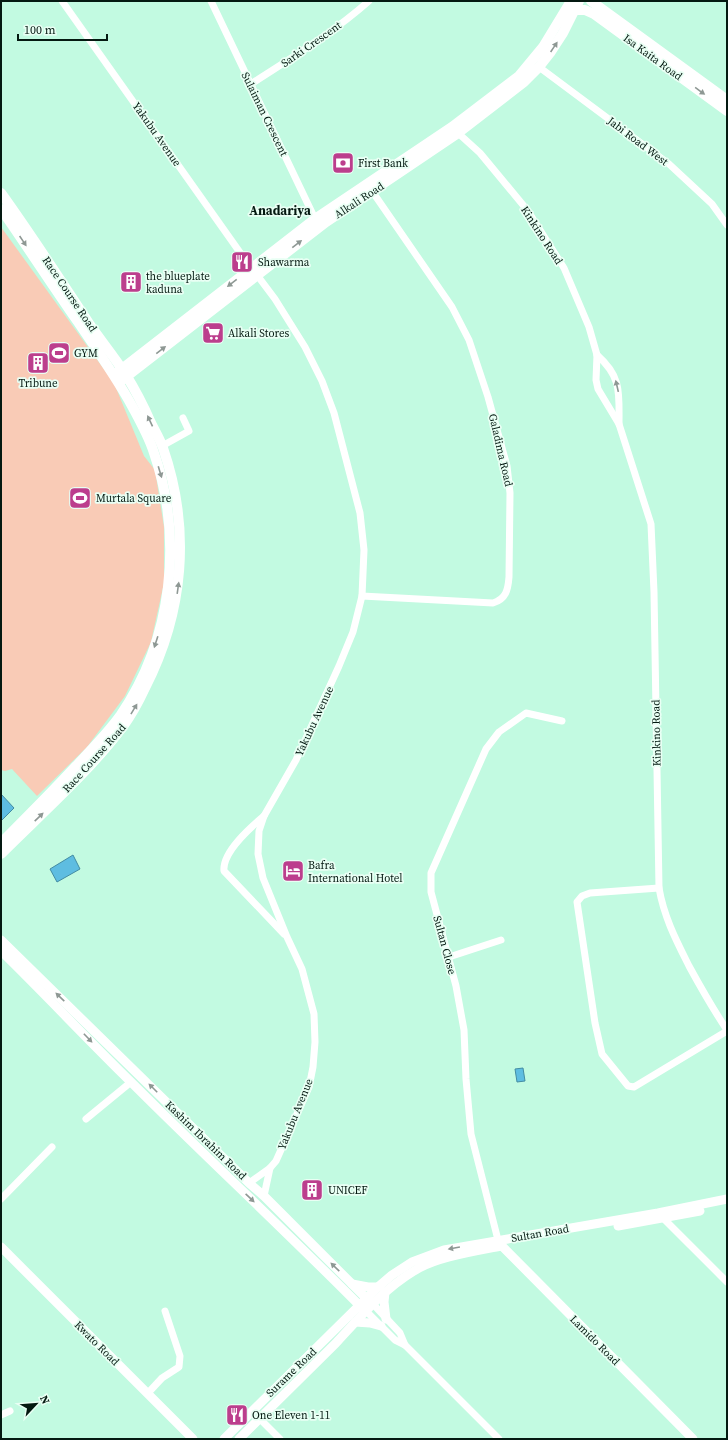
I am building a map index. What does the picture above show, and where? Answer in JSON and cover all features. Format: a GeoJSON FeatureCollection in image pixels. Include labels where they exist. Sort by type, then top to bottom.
{"type":"FeatureCollection","features":[{"type":"Feature","properties":{"kind":"main road","name":"Isa Kaita Road"},"geometry":{"type":"LineString","coordinates":[[591,1],[727,111]]}},
{"type":"Feature","properties":{"kind":"main road","name":"Alkali Road"},"geometry":{"type":"LineString","coordinates":[[317,223],[372,191],[458,132],[524,82],[539,67],[563,33],[575,4]]}},
{"type":"Feature","properties":{"kind":"main road","name":"Alkali Road"},"geometry":{"type":"LineString","coordinates":[[120,375],[317,223],[452,127],[519,76],[575,4]]}},
{"type":"Feature","properties":{"kind":"main road","name":"Isa Kaita Road"},"geometry":{"type":"LineString","coordinates":[[575,4],[594,14],[678,70],[727,100]]}},
{"type":"Feature","properties":{"kind":"main road","name":"Race Course Road"},"geometry":{"type":"LineString","coordinates":[[1,193],[110,352],[153,449],[168,506],[170,533],[169,583],[164,612],[156,643],[133,694],[119,716],[99,741],[1,843]]}},
{"type":"Feature","properties":{"kind":"main road","name":"Race Course Road"},"geometry":{"type":"LineString","coordinates":[[1,209],[120,375],[138,394],[162,446],[171,476],[180,530],[179,583],[174,613],[165,644],[154,671],[139,700],[125,724],[105,748],[1,854]]}},
{"type":"Feature","properties":{"kind":"main road"},"geometry":{"type":"LineString","coordinates":[[110,352],[124,357],[140,360],[138,394]]}},
{"type":"Feature","properties":{"kind":"street","name":"Yakubu Avenue"},"geometry":{"type":"LineString","coordinates":[[62,1],[254,272],[275,299],[305,347],[322,381],[334,413],[360,513],[364,550],[362,596],[353,632],[296,760],[264,816],[259,831],[258,854],[263,878],[302,969],[314,1014],[315,1048],[309,1087],[276,1161],[270,1168],[249,1183]]}},
{"type":"Feature","properties":{"kind":"street","name":"Sulaiman Crescent"},"geometry":{"type":"LineString","coordinates":[[211,1],[317,223]]}},
{"type":"Feature","properties":{"kind":"street","name":"Sarki Crescent"},"geometry":{"type":"LineString","coordinates":[[250,84],[304,50],[369,1]]}},
{"type":"Feature","properties":{"kind":"street","name":"Jabi Road West"},"geometry":{"type":"LineString","coordinates":[[539,67],[669,164],[712,204],[727,225]]}},
{"type":"Feature","properties":{"kind":"street","name":"Kinkino Road"},"geometry":{"type":"LineString","coordinates":[[458,132],[480,153],[528,211],[564,268],[589,327],[597,355],[596,380],[598,389],[619,424],[650,524],[654,592],[659,888],[672,933],[708,1000],[727,1031]]}},
{"type":"Feature","properties":{"kind":"street","name":"Galadima Road"},"geometry":{"type":"LineString","coordinates":[[362,596],[493,603],[500,601],[506,596],[509,577],[510,492],[507,466],[488,397],[469,340],[452,307],[372,191]]}},
{"type":"Feature","properties":{"kind":"street","name":"Kinkino Road"},"geometry":{"type":"LineString","coordinates":[[597,355],[606,363],[616,378],[619,392],[619,424]]}},
{"type":"Feature","properties":{"kind":"street"},"geometry":{"type":"LineString","coordinates":[[162,446],[189,431],[183,418]]}},
{"type":"Feature","properties":{"kind":"street","name":"Sultan Close"},"geometry":{"type":"LineString","coordinates":[[500,1243],[471,1134],[466,1079],[464,1030],[449,957],[430,892],[432,873],[486,749],[499,732],[526,713],[562,721]]}},
{"type":"Feature","properties":{"kind":"street"},"geometry":{"type":"LineString","coordinates":[[264,816],[248,830],[228,854],[223,865],[224,871],[287,937]]}},
{"type":"Feature","properties":{"kind":"street"},"geometry":{"type":"LineString","coordinates":[[659,888],[590,893],[582,896],[578,902],[595,1023],[602,1054],[628,1086],[634,1087],[727,1031]]}},
{"type":"Feature","properties":{"kind":"street","name":"Kashim Ibrahim Road"},"geometry":{"type":"LineString","coordinates":[[1,940],[370,1301],[395,1340],[405,1345],[499,1439]]}},
{"type":"Feature","properties":{"kind":"street"},"geometry":{"type":"LineString","coordinates":[[449,957],[501,940]]}},
{"type":"Feature","properties":{"kind":"street","name":"Kashim Ibrahim Road"},"geometry":{"type":"LineString","coordinates":[[1,951],[131,1082],[363,1308],[384,1323]]}},
{"type":"Feature","properties":{"kind":"street"},"geometry":{"type":"LineString","coordinates":[[86,1119],[131,1082]]}},
{"type":"Feature","properties":{"kind":"street"},"geometry":{"type":"LineString","coordinates":[[162,1112],[169,1104]]}},
{"type":"Feature","properties":{"kind":"street"},"geometry":{"type":"LineString","coordinates":[[1,1199],[52,1147]]}},
{"type":"Feature","properties":{"kind":"street","name":"Yakubu Avenue"},"geometry":{"type":"LineString","coordinates":[[264,1196],[270,1168]]}},
{"type":"Feature","properties":{"kind":"street","name":"Sultan Road"},"geometry":{"type":"LineString","coordinates":[[500,1243],[727,1199]]}},
{"type":"Feature","properties":{"kind":"street","name":"Sultan Road"},"geometry":{"type":"LineString","coordinates":[[363,1308],[382,1289],[392,1275],[412,1262],[444,1250],[663,1218],[727,1205]]}},
{"type":"Feature","properties":{"kind":"street"},"geometry":{"type":"LineString","coordinates":[[663,1218],[727,1282]]}},
{"type":"Feature","properties":{"kind":"street","name":"Lamido Road"},"geometry":{"type":"LineString","coordinates":[[500,1243],[693,1439]]}},
{"type":"Feature","properties":{"kind":"street","name":"Kwato Road"},"geometry":{"type":"LineString","coordinates":[[1,1247],[193,1439]]}},
{"type":"Feature","properties":{"kind":"street"},"geometry":{"type":"LineString","coordinates":[[343,1288],[352,1319],[370,1323],[384,1323],[384,1302],[382,1289],[352,1284]]}},
{"type":"Feature","properties":{"kind":"street","name":"Surame Road"},"geometry":{"type":"LineString","coordinates":[[224,1439],[363,1308]]}},
{"type":"Feature","properties":{"kind":"street"},"geometry":{"type":"LineString","coordinates":[[148,1393],[162,1378],[179,1367],[180,1356],[165,1311]]}},
{"type":"Feature","properties":{"kind":"street","name":"Surame Road"},"geometry":{"type":"LineString","coordinates":[[239,1439],[260,1419],[352,1319]]}},
{"type":"Feature","properties":{"kind":"street"},"geometry":{"type":"LineString","coordinates":[[1,1415],[10,1411]]}},
{"type":"Feature","properties":{"kind":"street"},"geometry":{"type":"LineString","coordinates":[[260,1419],[280,1439]]}},
{"type":"Feature","properties":{"kind":"shaded area","name":"Murtala Square"},"geometry":{"type":"Polygon","coordinates":[[[1,227],[114,383],[144,456],[155,470],[164,527],[164,583],[151,642],[125,696],[87,747],[37,796],[12,769],[5,771],[1,770],[1,227]]]}},
{"type":"Feature","properties":{"kind":"water"},"geometry":{"type":"Polygon","coordinates":[[[1,794],[14,808],[1,821],[1,794]]]}},
{"type":"Feature","properties":{"kind":"water"},"geometry":{"type":"Polygon","coordinates":[[[73,855],[80,869],[57,882],[50,869],[73,855]]]}},
{"type":"Feature","properties":{"kind":"water"},"geometry":{"type":"Polygon","coordinates":[[[523,1068],[525,1081],[517,1082],[515,1069],[523,1068]]]}},
{"type":"Feature","properties":{"kind":"place","name":"First Bank"},"geometry":{"type":"Point","coordinates":[343,163]}},
{"type":"Feature","properties":{"kind":"place","name":"Shawarma"},"geometry":{"type":"Point","coordinates":[242,262]}},
{"type":"Feature","properties":{"kind":"place","name":"the blueplate kaduna"},"geometry":{"type":"Point","coordinates":[131,282]}},
{"type":"Feature","properties":{"kind":"place","name":"Alkali Stores"},"geometry":{"type":"Point","coordinates":[213,333]}},
{"type":"Feature","properties":{"kind":"place","name":"GYM"},"geometry":{"type":"Point","coordinates":[59,353]}},
{"type":"Feature","properties":{"kind":"place","name":"Tribune"},"geometry":{"type":"Point","coordinates":[38,363]}},
{"type":"Feature","properties":{"kind":"place","name":"Murtala Square"},"geometry":{"type":"Point","coordinates":[80,498]}},
{"type":"Feature","properties":{"kind":"place","name":"Bafra International Hotel"},"geometry":{"type":"Point","coordinates":[293,871]}},
{"type":"Feature","properties":{"kind":"place","name":"UNICEF"},"geometry":{"type":"Point","coordinates":[312,1190]}},
{"type":"Feature","properties":{"kind":"place","name":"One Eleven 1-11"},"geometry":{"type":"Point","coordinates":[237,1415]}},
{"type":"Feature","properties":{"kind":"district","name":"Anadariya"},"geometry":{"type":"Point","coordinates":[280,210]}}]}
